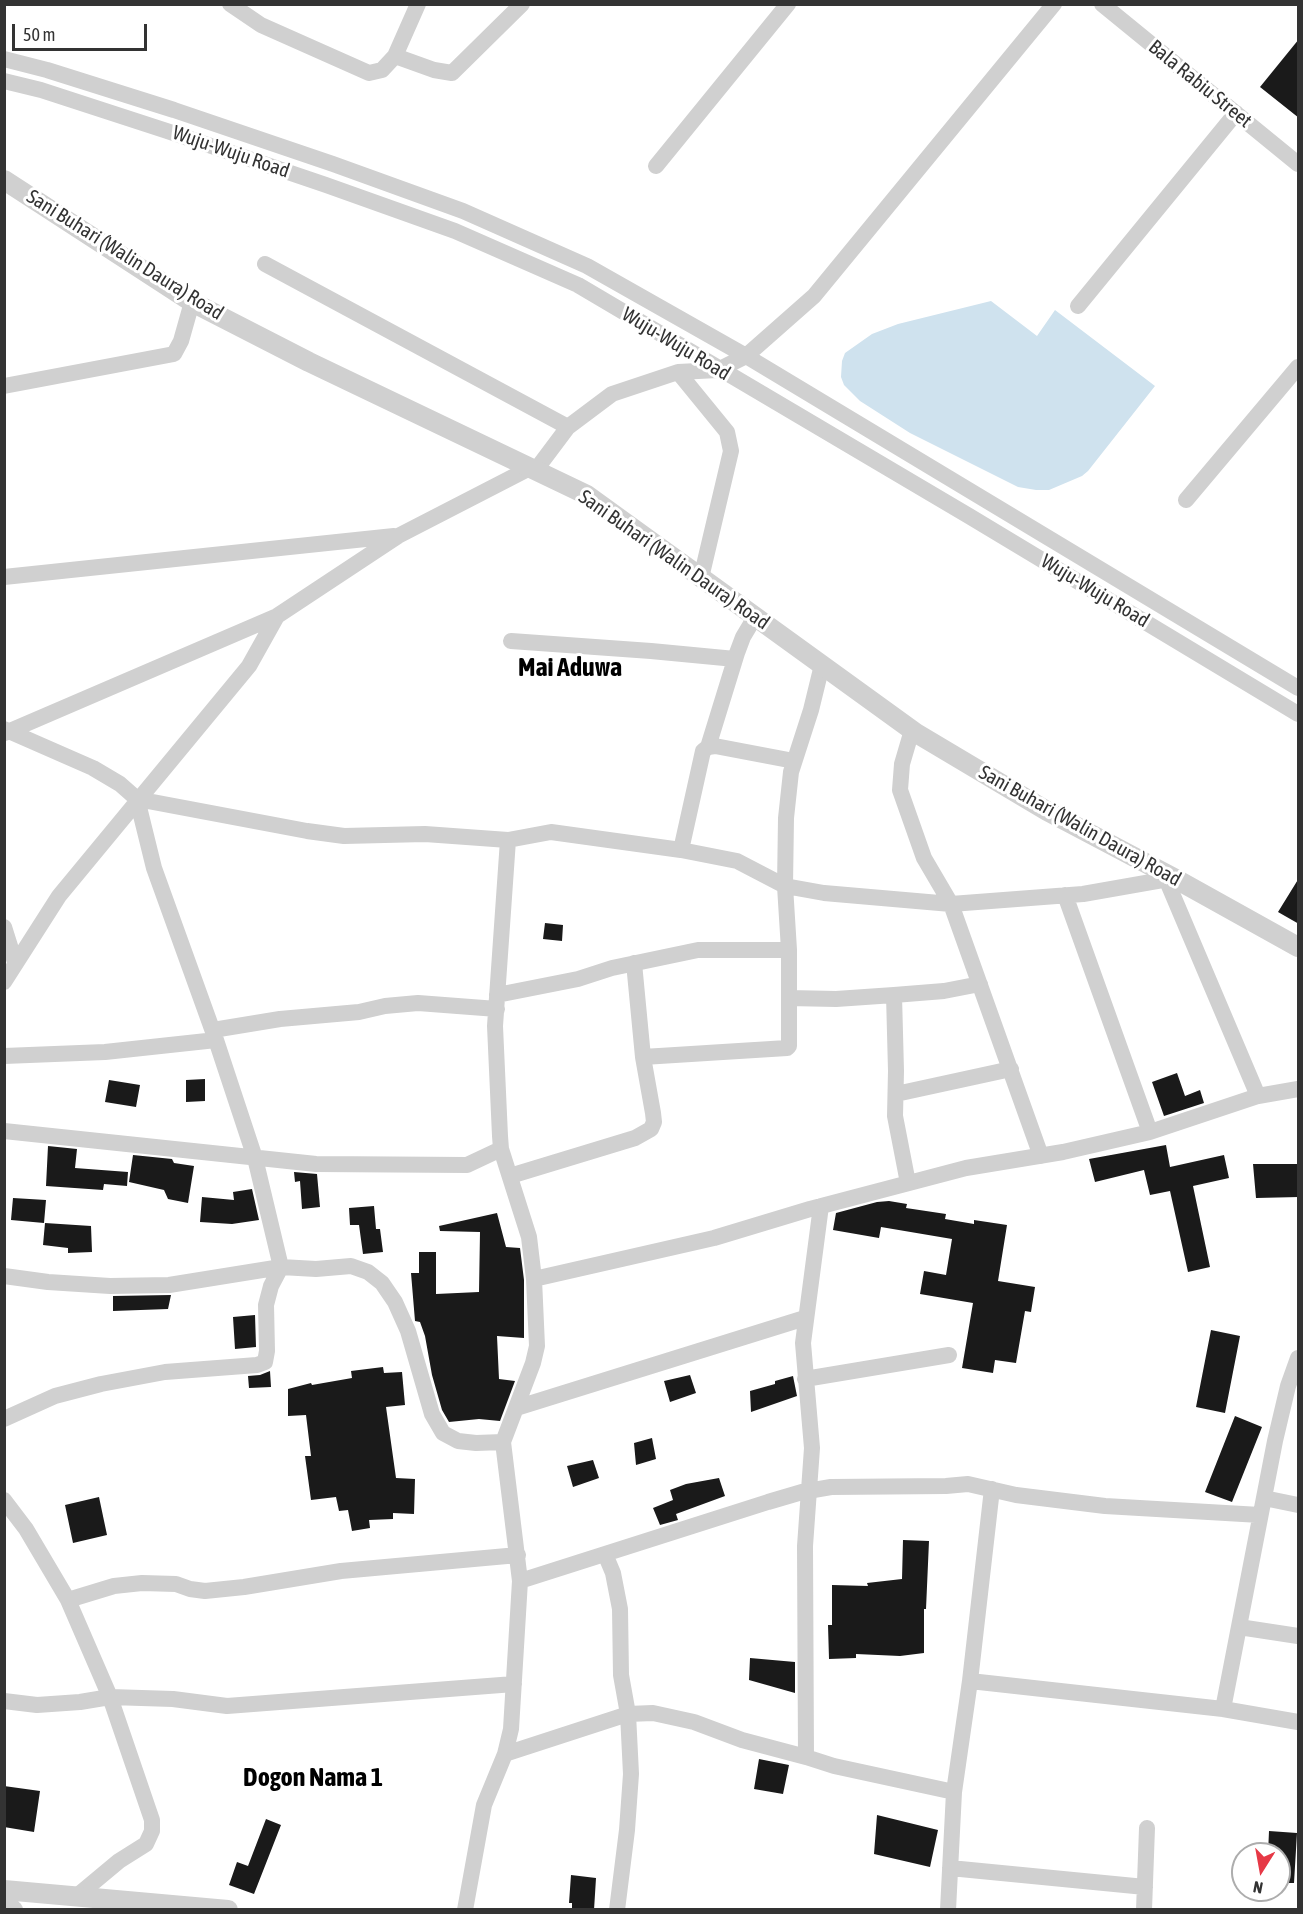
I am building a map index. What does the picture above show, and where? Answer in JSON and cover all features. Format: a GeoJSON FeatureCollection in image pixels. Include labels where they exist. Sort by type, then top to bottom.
{"type":"FeatureCollection","features":[{"type":"Feature","properties":{"kind":"street"},"geometry":{"type":"LineString","coordinates":[[230,4],[261,25],[369,73],[382,70],[396,57],[418,4]]}},
{"type":"Feature","properties":{"kind":"street"},"geometry":{"type":"LineString","coordinates":[[396,57],[434,70],[452,73],[522,4]]}},
{"type":"Feature","properties":{"kind":"street"},"geometry":{"type":"LineString","coordinates":[[656,166],[788,4]]}},
{"type":"Feature","properties":{"kind":"street"},"geometry":{"type":"LineString","coordinates":[[7,731],[278,616],[398,536],[533,470],[568,426],[612,394],[678,372],[718,370],[746,356],[814,296],[1054,4]]}},
{"type":"Feature","properties":{"kind":"street","name":"Bala Rabiu Street"},"geometry":{"type":"LineString","coordinates":[[1102,4],[1299,164]]}},
{"type":"Feature","properties":{"kind":"street","name":"Wuju-Wuju Road"},"geometry":{"type":"LineString","coordinates":[[4,59],[47,70],[174,110],[463,211],[587,266],[746,356],[1299,688]]}},
{"type":"Feature","properties":{"kind":"street","name":"Wuju-Wuju Road"},"geometry":{"type":"LineString","coordinates":[[4,81],[41,90],[167,131],[454,231],[578,285],[1299,714]]}},
{"type":"Feature","properties":{"kind":"street"},"geometry":{"type":"LineString","coordinates":[[1078,306],[1236,113]]}},
{"type":"Feature","properties":{"kind":"street","name":"Sani Buhari (Walin Daura) Road"},"geometry":{"type":"LineString","coordinates":[[5,182],[192,302],[309,362],[587,495],[912,730],[1047,812],[1299,947]]}},
{"type":"Feature","properties":{"kind":"street"},"geometry":{"type":"LineString","coordinates":[[265,264],[568,426]]}},
{"type":"Feature","properties":{"kind":"street"},"geometry":{"type":"LineString","coordinates":[[4,386],[174,354],[182,341],[192,302]]}},
{"type":"Feature","properties":{"kind":"street"},"geometry":{"type":"LineString","coordinates":[[1186,500],[1299,366]]}},
{"type":"Feature","properties":{"kind":"street"},"geometry":{"type":"LineString","coordinates":[[678,372],[727,432],[731,452],[701,578]]}},
{"type":"Feature","properties":{"kind":"street"},"geometry":{"type":"LineString","coordinates":[[4,577],[398,536]]}},
{"type":"Feature","properties":{"kind":"street"},"geometry":{"type":"LineString","coordinates":[[4,982],[59,896],[249,666],[278,616]]}},
{"type":"Feature","properties":{"kind":"street"},"geometry":{"type":"LineString","coordinates":[[708,747],[735,659],[743,637],[755,617]]}},
{"type":"Feature","properties":{"kind":"street"},"geometry":{"type":"LineString","coordinates":[[511,641],[735,659]]}},
{"type":"Feature","properties":{"kind":"street"},"geometry":{"type":"LineString","coordinates":[[643,1057],[787,1048],[790,1039],[789,950],[785,886],[786,818],[791,772],[811,710],[822,665]]}},
{"type":"Feature","properties":{"kind":"street"},"geometry":{"type":"LineString","coordinates":[[912,730],[902,764],[900,790],[924,858],[951,904],[1041,1156]]}},
{"type":"Feature","properties":{"kind":"street"},"geometry":{"type":"LineString","coordinates":[[4,1419],[55,1396],[101,1384],[165,1372],[257,1365],[265,1362],[267,1305],[271,1286],[281,1268],[255,1158],[154,868],[136,800],[120,784],[93,768],[7,731]]}},
{"type":"Feature","properties":{"kind":"street"},"geometry":{"type":"LineString","coordinates":[[681,850],[703,751],[708,747],[715,746],[794,761]]}},
{"type":"Feature","properties":{"kind":"street"},"geometry":{"type":"LineString","coordinates":[[136,800],[344,836],[425,834],[508,840],[551,832],[681,850],[737,861],[785,886],[824,893],[951,904],[1083,894],[1170,878],[1258,1096]]}},
{"type":"Feature","properties":{"kind":"street"},"geometry":{"type":"LineString","coordinates":[[465,1910],[484,1805],[505,1754],[511,1729],[520,1581],[503,1442],[533,1363],[537,1346],[534,1279],[529,1237],[501,1149],[496,1036],[508,840]]}},
{"type":"Feature","properties":{"kind":"street"},"geometry":{"type":"LineString","coordinates":[[1065,895],[1150,1132]]}},
{"type":"Feature","properties":{"kind":"street"},"geometry":{"type":"LineString","coordinates":[[4,927],[15,962]]}},
{"type":"Feature","properties":{"kind":"street"},"geometry":{"type":"LineString","coordinates":[[4,1056],[105,1052],[214,1035],[280,1019],[359,1012],[385,1006],[418,1003],[497,1002],[633,963],[698,950],[789,950]]}},
{"type":"Feature","properties":{"kind":"street"},"geometry":{"type":"LineString","coordinates":[[510,1176],[635,1137],[651,1129],[654,1122],[643,1057],[633,963]]}},
{"type":"Feature","properties":{"kind":"street"},"geometry":{"type":"LineString","coordinates":[[789,998],[836,999],[894,995],[944,991],[980,984]]}},
{"type":"Feature","properties":{"kind":"street"},"geometry":{"type":"LineString","coordinates":[[894,995],[895,1116],[908,1183]]}},
{"type":"Feature","properties":{"kind":"street"},"geometry":{"type":"LineString","coordinates":[[896,1094],[1011,1069]]}},
{"type":"Feature","properties":{"kind":"street"},"geometry":{"type":"LineString","coordinates":[[534,1279],[714,1238],[821,1206],[966,1168],[1041,1156],[1150,1132],[1258,1096],[1299,1089]]}},
{"type":"Feature","properties":{"kind":"street"},"geometry":{"type":"LineString","coordinates":[[4,1131],[316,1164],[467,1165],[501,1149]]}},
{"type":"Feature","properties":{"kind":"street"},"geometry":{"type":"LineString","coordinates":[[807,1757],[805,1546],[812,1448],[802,1343],[821,1206]]}},
{"type":"Feature","properties":{"kind":"street"},"geometry":{"type":"LineString","coordinates":[[4,1276],[48,1282],[111,1286],[169,1285],[281,1268],[316,1269],[351,1266],[368,1272],[382,1283],[395,1302],[408,1331],[432,1414],[443,1433],[458,1442],[503,1442]]}},
{"type":"Feature","properties":{"kind":"street"},"geometry":{"type":"LineString","coordinates":[[516,1408],[805,1318]]}},
{"type":"Feature","properties":{"kind":"street"},"geometry":{"type":"LineString","coordinates":[[805,1379],[949,1355]]}},
{"type":"Feature","properties":{"kind":"street"},"geometry":{"type":"LineString","coordinates":[[1223,1709],[1260,1515],[1299,1358]]}},
{"type":"Feature","properties":{"kind":"street"},"geometry":{"type":"LineString","coordinates":[[520,1581],[768,1502],[831,1486],[968,1484],[1016,1495],[1105,1506],[1260,1515]]}},
{"type":"Feature","properties":{"kind":"street"},"geometry":{"type":"LineString","coordinates":[[948,1910],[954,1792],[970,1681],[992,1489]]}},
{"type":"Feature","properties":{"kind":"street"},"geometry":{"type":"LineString","coordinates":[[1264,1498],[1299,1505]]}},
{"type":"Feature","properties":{"kind":"street"},"geometry":{"type":"LineString","coordinates":[[4,1500],[26,1529],[68,1600],[110,1697],[152,1820],[152,1831],[146,1844],[119,1861],[77,1896]]}},
{"type":"Feature","properties":{"kind":"street"},"geometry":{"type":"LineString","coordinates":[[605,1554],[613,1573],[620,1609],[621,1675],[628,1714],[630,1785],[617,1910]]}},
{"type":"Feature","properties":{"kind":"street"},"geometry":{"type":"LineString","coordinates":[[68,1600],[114,1586],[142,1582],[176,1584],[189,1589],[205,1591],[341,1571],[518,1556]]}},
{"type":"Feature","properties":{"kind":"street"},"geometry":{"type":"LineString","coordinates":[[1239,1627],[1299,1636]]}},
{"type":"Feature","properties":{"kind":"street"},"geometry":{"type":"LineString","coordinates":[[970,1681],[1223,1709],[1299,1722]]}},
{"type":"Feature","properties":{"kind":"street"},"geometry":{"type":"LineString","coordinates":[[4,1701],[37,1705],[110,1697],[173,1699],[227,1706],[514,1684]]}},
{"type":"Feature","properties":{"kind":"street"},"geometry":{"type":"LineString","coordinates":[[505,1754],[628,1714],[653,1713],[694,1722],[742,1740],[834,1766],[954,1792]]}},
{"type":"Feature","properties":{"kind":"street"},"geometry":{"type":"LineString","coordinates":[[1144,1910],[1147,1828]]}},
{"type":"Feature","properties":{"kind":"street"},"geometry":{"type":"LineString","coordinates":[[950,1868],[1145,1887]]}},
{"type":"Feature","properties":{"kind":"street"},"geometry":{"type":"LineString","coordinates":[[4,1890],[228,1910]]}},
{"type":"Feature","properties":{"kind":"street"},"geometry":{"type":"LineString","coordinates":[[4,1909],[13,1910]]}},
{"type":"Feature","properties":{"kind":"water"},"geometry":{"type":"Polygon","coordinates":[[[991,301],[1037,336],[1055,310],[1155,386],[1088,471],[1082,476],[1049,490],[1018,487],[910,433],[860,401],[844,385],[841,377],[845,353],[872,334],[898,324],[991,301]]]}},
{"type":"Feature","properties":{"kind":"building"},"geometry":{"type":"Polygon","coordinates":[[[1299,39],[1299,118],[1260,87],[1299,39]]]}},
{"type":"Feature","properties":{"kind":"building"},"geometry":{"type":"Polygon","coordinates":[[[1299,878],[1299,924],[1278,912],[1299,878]]]}},
{"type":"Feature","properties":{"kind":"building"},"geometry":{"type":"Polygon","coordinates":[[[545,923],[563,925],[562,941],[543,939],[545,923]]]}},
{"type":"Feature","properties":{"kind":"building"},"geometry":{"type":"Polygon","coordinates":[[[1177,1073],[1185,1096],[1200,1090],[1204,1103],[1164,1116],[1152,1082],[1177,1073]]]}},
{"type":"Feature","properties":{"kind":"building"},"geometry":{"type":"Polygon","coordinates":[[[205,1079],[205,1101],[186,1102],[186,1080],[205,1079]]]}},
{"type":"Feature","properties":{"kind":"building"},"geometry":{"type":"Polygon","coordinates":[[[109,1080],[140,1085],[136,1107],[105,1102],[109,1080]]]}},
{"type":"Feature","properties":{"kind":"building"},"geometry":{"type":"Polygon","coordinates":[[[1166,1145],[1170,1167],[1224,1155],[1229,1178],[1193,1186],[1210,1267],[1188,1272],[1170,1191],[1150,1195],[1144,1170],[1095,1182],[1089,1159],[1166,1145]]]}},
{"type":"Feature","properties":{"kind":"building"},"geometry":{"type":"Polygon","coordinates":[[[48,1146],[77,1149],[75,1168],[128,1172],[127,1186],[104,1184],[103,1190],[46,1186],[48,1146]]]}},
{"type":"Feature","properties":{"kind":"building"},"geometry":{"type":"Polygon","coordinates":[[[133,1155],[172,1159],[174,1163],[194,1166],[188,1203],[168,1199],[164,1190],[129,1182],[133,1155]]]}},
{"type":"Feature","properties":{"kind":"building"},"geometry":{"type":"Polygon","coordinates":[[[1253,1164],[1299,1164],[1299,1197],[1256,1198],[1253,1164]]]}},
{"type":"Feature","properties":{"kind":"building"},"geometry":{"type":"Polygon","coordinates":[[[294,1172],[317,1174],[320,1207],[302,1209],[300,1181],[295,1182],[294,1172]]]}},
{"type":"Feature","properties":{"kind":"building"},"geometry":{"type":"Polygon","coordinates":[[[252,1189],[259,1220],[232,1224],[200,1222],[202,1197],[234,1200],[233,1192],[252,1189]]]}},
{"type":"Feature","properties":{"kind":"building"},"geometry":{"type":"Polygon","coordinates":[[[13,1198],[46,1200],[44,1223],[11,1220],[13,1198]]]}},
{"type":"Feature","properties":{"kind":"building"},"geometry":{"type":"Polygon","coordinates":[[[889,1201],[907,1204],[906,1208],[946,1214],[945,1219],[974,1224],[974,1220],[1007,1225],[998,1281],[1035,1287],[1031,1312],[1025,1311],[1016,1363],[995,1360],[993,1373],[962,1368],[973,1303],[920,1294],[924,1271],[946,1275],[952,1239],[881,1227],[879,1238],[833,1230],[836,1213],[889,1201]]]}},
{"type":"Feature","properties":{"kind":"building"},"geometry":{"type":"Polygon","coordinates":[[[374,1206],[376,1229],[380,1229],[383,1252],[363,1254],[359,1225],[350,1225],[349,1208],[374,1206]]]}},
{"type":"Feature","properties":{"kind":"building"},"geometry":{"type":"Polygon","coordinates":[[[497,1213],[506,1247],[520,1248],[524,1280],[524,1338],[497,1336],[499,1379],[515,1381],[500,1421],[479,1419],[449,1422],[442,1410],[432,1375],[425,1336],[420,1322],[415,1321],[411,1273],[419,1273],[419,1252],[436,1252],[436,1294],[479,1292],[480,1232],[440,1231],[439,1226],[497,1213]]]}},
{"type":"Feature","properties":{"kind":"building"},"geometry":{"type":"Polygon","coordinates":[[[45,1223],[91,1226],[92,1252],[68,1253],[68,1248],[43,1245],[45,1223]]]}},
{"type":"Feature","properties":{"kind":"building"},"geometry":{"type":"Polygon","coordinates":[[[171,1295],[168,1309],[113,1311],[113,1296],[171,1295]]]}},
{"type":"Feature","properties":{"kind":"building"},"geometry":{"type":"Polygon","coordinates":[[[255,1315],[256,1347],[235,1349],[233,1317],[255,1315]]]}},
{"type":"Feature","properties":{"kind":"building"},"geometry":{"type":"Polygon","coordinates":[[[1211,1330],[1240,1336],[1225,1413],[1196,1407],[1211,1330]]]}},
{"type":"Feature","properties":{"kind":"building"},"geometry":{"type":"Polygon","coordinates":[[[383,1367],[384,1373],[402,1372],[405,1405],[386,1407],[396,1478],[415,1479],[414,1514],[393,1513],[393,1519],[369,1520],[370,1528],[352,1531],[348,1510],[339,1511],[336,1497],[311,1500],[305,1456],[311,1456],[306,1415],[288,1416],[288,1389],[311,1383],[312,1385],[352,1378],[351,1371],[383,1367]]]}},
{"type":"Feature","properties":{"kind":"building"},"geometry":{"type":"Polygon","coordinates":[[[270,1371],[271,1387],[249,1388],[248,1376],[270,1371]]]}},
{"type":"Feature","properties":{"kind":"building"},"geometry":{"type":"Polygon","coordinates":[[[690,1375],[696,1393],[670,1402],[664,1381],[690,1375]]]}},
{"type":"Feature","properties":{"kind":"building"},"geometry":{"type":"Polygon","coordinates":[[[793,1376],[797,1396],[751,1412],[750,1391],[793,1376]]]}},
{"type":"Feature","properties":{"kind":"building"},"geometry":{"type":"Polygon","coordinates":[[[1235,1416],[1262,1427],[1232,1502],[1205,1492],[1235,1416]]]}},
{"type":"Feature","properties":{"kind":"building"},"geometry":{"type":"Polygon","coordinates":[[[652,1438],[656,1459],[636,1465],[634,1443],[652,1438]]]}},
{"type":"Feature","properties":{"kind":"building"},"geometry":{"type":"Polygon","coordinates":[[[593,1460],[599,1478],[573,1487],[567,1466],[593,1460]]]}},
{"type":"Feature","properties":{"kind":"building"},"geometry":{"type":"Polygon","coordinates":[[[719,1478],[725,1496],[676,1514],[678,1520],[660,1525],[653,1508],[673,1500],[670,1490],[686,1484],[719,1478]]]}},
{"type":"Feature","properties":{"kind":"building"},"geometry":{"type":"Polygon","coordinates":[[[99,1497],[107,1535],[73,1543],[65,1505],[99,1497]]]}},
{"type":"Feature","properties":{"kind":"building"},"geometry":{"type":"Polygon","coordinates":[[[903,1540],[929,1541],[926,1609],[924,1609],[924,1653],[900,1656],[856,1654],[856,1658],[829,1659],[828,1625],[832,1625],[832,1585],[868,1586],[867,1583],[902,1579],[903,1540]]]}},
{"type":"Feature","properties":{"kind":"building"},"geometry":{"type":"Polygon","coordinates":[[[750,1658],[795,1662],[795,1693],[749,1680],[750,1658]]]}},
{"type":"Feature","properties":{"kind":"building"},"geometry":{"type":"Polygon","coordinates":[[[759,1759],[789,1765],[783,1794],[754,1789],[759,1759]]]}},
{"type":"Feature","properties":{"kind":"building"},"geometry":{"type":"Polygon","coordinates":[[[4,1786],[40,1791],[34,1832],[4,1827],[4,1786]]]}},
{"type":"Feature","properties":{"kind":"building"},"geometry":{"type":"Polygon","coordinates":[[[877,1815],[938,1830],[930,1867],[874,1854],[877,1815]]]}},
{"type":"Feature","properties":{"kind":"building"},"geometry":{"type":"Polygon","coordinates":[[[266,1819],[281,1825],[254,1894],[229,1885],[237,1862],[248,1866],[266,1819]]]}},
{"type":"Feature","properties":{"kind":"building"},"geometry":{"type":"Polygon","coordinates":[[[1269,1831],[1297,1833],[1294,1883],[1291,1883],[1291,1842],[1269,1842],[1269,1831]]]}},
{"type":"Feature","properties":{"kind":"building"},"geometry":{"type":"Polygon","coordinates":[[[571,1875],[596,1878],[594,1910],[572,1910],[572,1903],[569,1903],[571,1875]]]}},
{"type":"Feature","properties":{"kind":"district","name":"Mai Aduwa"},"geometry":{"type":"Point","coordinates":[570,668]}},
{"type":"Feature","properties":{"kind":"district","name":"Dogon Nama 1"},"geometry":{"type":"Point","coordinates":[313,1778]}}]}
